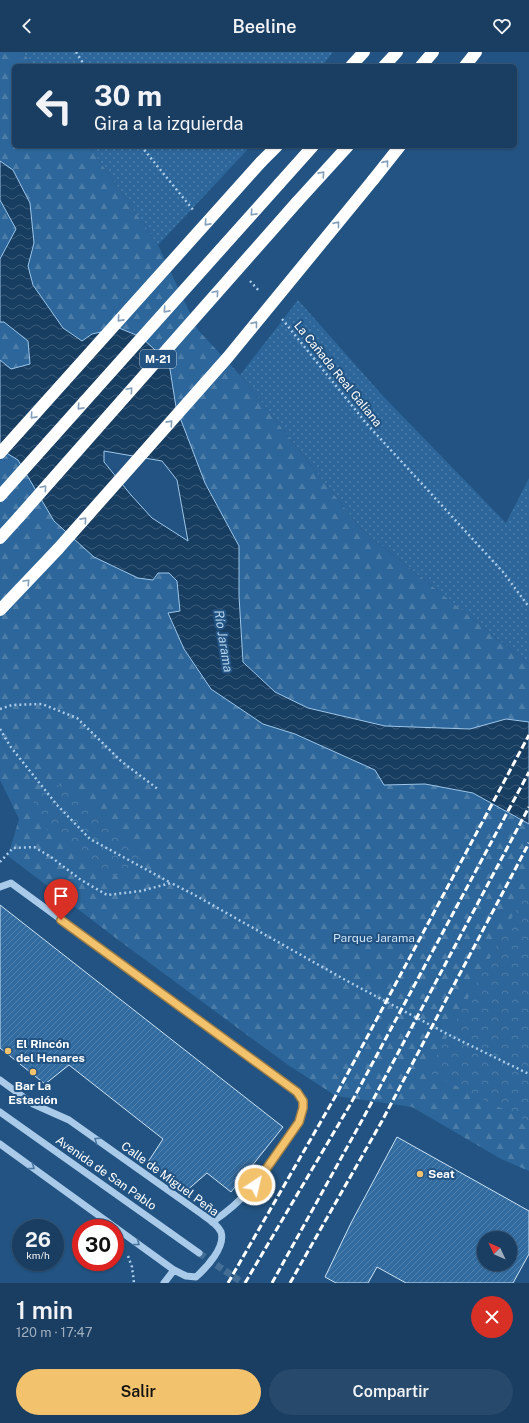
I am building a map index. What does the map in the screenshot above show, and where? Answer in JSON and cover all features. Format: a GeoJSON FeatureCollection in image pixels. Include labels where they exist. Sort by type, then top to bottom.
{"type":"FeatureCollection","features":[{"type":"Feature","properties":{"kind":"highway"},"geometry":{"type":"LineString","coordinates":[[353,64],[364,52]]}},
{"type":"Feature","properties":{"kind":"highway"},"geometry":{"type":"LineString","coordinates":[[386,64],[397,52]]}},
{"type":"Feature","properties":{"kind":"highway"},"geometry":{"type":"LineString","coordinates":[[423,64],[433,52]]}},
{"type":"Feature","properties":{"kind":"highway"},"geometry":{"type":"LineString","coordinates":[[466,64],[476,52]]}},
{"type":"Feature","properties":{"kind":"highway"},"geometry":{"type":"LineString","coordinates":[[0,453],[275,148]]}},
{"type":"Feature","properties":{"kind":"highway","name":"M-21"},"geometry":{"type":"LineString","coordinates":[[0,496],[310,148]]}},
{"type":"Feature","properties":{"kind":"highway","name":"M-21"},"geometry":{"type":"LineString","coordinates":[[0,538],[346,148]]}},
{"type":"Feature","properties":{"kind":"highway"},"geometry":{"type":"LineString","coordinates":[[0,610],[58,549],[228,357],[398,148]]}},
{"type":"Feature","properties":{"kind":"street"},"geometry":{"type":"LineString","coordinates":[[0,887],[12,883],[297,1092],[303,1101],[303,1108],[299,1122],[255,1185],[228,1212],[212,1222]]}},
{"type":"Feature","properties":{"kind":"street","name":"Calle de Miguel Peña"},"geometry":{"type":"LineString","coordinates":[[0,1080],[33,1104],[69,1120],[212,1222],[221,1232],[222,1243],[208,1267],[196,1277],[186,1276],[174,1270],[0,1144]]}},
{"type":"Feature","properties":{"kind":"street","name":"Avenida de San Pablo"},"geometry":{"type":"LineString","coordinates":[[0,1112],[199,1253]]}},
{"type":"Feature","properties":{"kind":"street"},"geometry":{"type":"LineString","coordinates":[[164,1283],[174,1270]]}},
{"type":"Feature","properties":{"kind":"path"},"geometry":{"type":"LineString","coordinates":[[76,52],[84,64]]}},
{"type":"Feature","properties":{"kind":"path"},"geometry":{"type":"LineString","coordinates":[[143,148],[196,214]]}},
{"type":"Feature","properties":{"kind":"path"},"geometry":{"type":"LineString","coordinates":[[246,275],[261,294]]}},
{"type":"Feature","properties":{"kind":"path","name":"La Cañada Real Galiana"},"geometry":{"type":"LineString","coordinates":[[281,318],[366,423],[503,572],[529,607]]}},
{"type":"Feature","properties":{"kind":"path"},"geometry":{"type":"LineString","coordinates":[[0,709],[12,705],[42,704],[77,718],[121,761],[159,790]]}},
{"type":"Feature","properties":{"kind":"path"},"geometry":{"type":"LineString","coordinates":[[0,729],[10,746],[57,805],[90,839],[171,884],[191,893],[349,982],[453,1037],[529,1074]]}},
{"type":"Feature","properties":{"kind":"path"},"geometry":{"type":"LineString","coordinates":[[0,862],[13,848],[34,847],[51,857],[81,880],[107,895],[141,891],[171,884]]}},
{"type":"Feature","properties":{"kind":"path"},"geometry":{"type":"LineString","coordinates":[[127,1255],[132,1267],[134,1283]]}},
{"type":"Feature","properties":{"kind":"green space","name":"Parque Jarama"},"geometry":{"type":"Polygon","coordinates":[[[0,52],[23,52],[32,64],[12,64],[12,148],[90,148],[158,245],[198,330],[240,375],[361,529],[529,664],[529,722],[506,719],[470,729],[385,726],[308,708],[275,692],[243,661],[239,596],[239,546],[205,483],[176,407],[169,364],[95,443],[117,568],[138,578],[153,580],[158,573],[169,573],[177,581],[180,611],[169,613],[211,689],[263,723],[295,734],[375,770],[384,785],[425,784],[473,793],[529,824],[529,1171],[501,1159],[412,1107],[336,1096],[288,1065],[117,939],[8,856],[19,819],[0,780],[0,52]]]}},
{"type":"Feature","properties":{"kind":"green space"},"geometry":{"type":"Polygon","coordinates":[[[23,52],[333,52],[324,64],[32,64],[23,52]]]}},
{"type":"Feature","properties":{"kind":"green space"},"geometry":{"type":"Polygon","coordinates":[[[90,148],[249,148],[158,245],[90,148]]]}},
{"type":"Feature","properties":{"kind":"green space"},"geometry":{"type":"Polygon","coordinates":[[[298,300],[383,396],[506,523],[529,478],[529,664],[361,529],[240,375],[298,300]]]}},
{"type":"Feature","properties":{"kind":"green space"},"geometry":{"type":"Polygon","coordinates":[[[59,785],[83,800],[143,850],[137,865],[125,875],[103,875],[46,829],[32,813],[35,795],[45,789],[59,785]]]}},
{"type":"Feature","properties":{"kind":"green space"},"geometry":{"type":"Polygon","coordinates":[[[529,886],[529,1122],[428,1072],[529,886]]]}},
{"type":"Feature","properties":{"kind":"water","name":"Río Jarama"},"geometry":{"type":"Polygon","coordinates":[[[0,161],[13,170],[30,203],[34,243],[28,266],[33,285],[63,328],[82,341],[92,334],[119,328],[141,337],[169,363],[176,407],[205,483],[239,546],[239,596],[243,662],[275,692],[308,708],[385,726],[470,729],[506,719],[529,722],[529,824],[473,793],[425,784],[384,785],[375,770],[295,734],[263,724],[211,689],[184,649],[168,613],[180,611],[177,581],[169,573],[158,573],[153,580],[138,578],[94,557],[54,521],[18,460],[0,449],[0,360],[11,369],[30,364],[28,341],[4,322],[0,322],[0,259],[16,229],[0,200],[0,161]],[[104,451],[104,462],[152,518],[188,541],[177,480],[162,461],[104,451]]]}},
{"type":"Feature","properties":{"kind":"building"},"geometry":{"type":"Polygon","coordinates":[[[0,905],[283,1127],[231,1192],[207,1173],[185,1192],[148,1162],[163,1139],[69,1065],[45,1084],[0,1048],[0,905]]]}},
{"type":"Feature","properties":{"kind":"building","name":"Seat"},"geometry":{"type":"Polygon","coordinates":[[[397,1137],[529,1211],[529,1254],[513,1283],[406,1283],[377,1267],[368,1283],[336,1283],[325,1277],[351,1223],[397,1137]]]}},
{"type":"Feature","properties":{"kind":"tunnel"},"geometry":{"type":"LineString","coordinates":[[199,1253],[243,1283]]}},
{"type":"Feature","properties":{"kind":"railway"},"geometry":{"type":"LineString","coordinates":[[228,1283],[335,1097],[529,735]]}},
{"type":"Feature","properties":{"kind":"railway"},"geometry":{"type":"LineString","coordinates":[[245,1283],[350,1105],[529,772]]}},
{"type":"Feature","properties":{"kind":"railway"},"geometry":{"type":"LineString","coordinates":[[272,1283],[366,1113],[529,807]]}},
{"type":"Feature","properties":{"kind":"railway"},"geometry":{"type":"LineString","coordinates":[[290,1283],[382,1121],[529,843]]}},
{"type":"Feature","properties":{"kind":"place","name":"El Rincón del Henares"},"geometry":{"type":"Point","coordinates":[8,1051]}},
{"type":"Feature","properties":{"kind":"place","name":"Bar La Estación"},"geometry":{"type":"Point","coordinates":[33,1072]}},
{"type":"Feature","properties":{"kind":"place","name":"Seat"},"geometry":{"type":"Point","coordinates":[420,1174]}},
{"type":"Feature","properties":{"kind":"route"},"geometry":{"type":"LineString","coordinates":[[61,920],[297,1092],[303,1101],[303,1108],[299,1122],[255,1185]]}}]}
